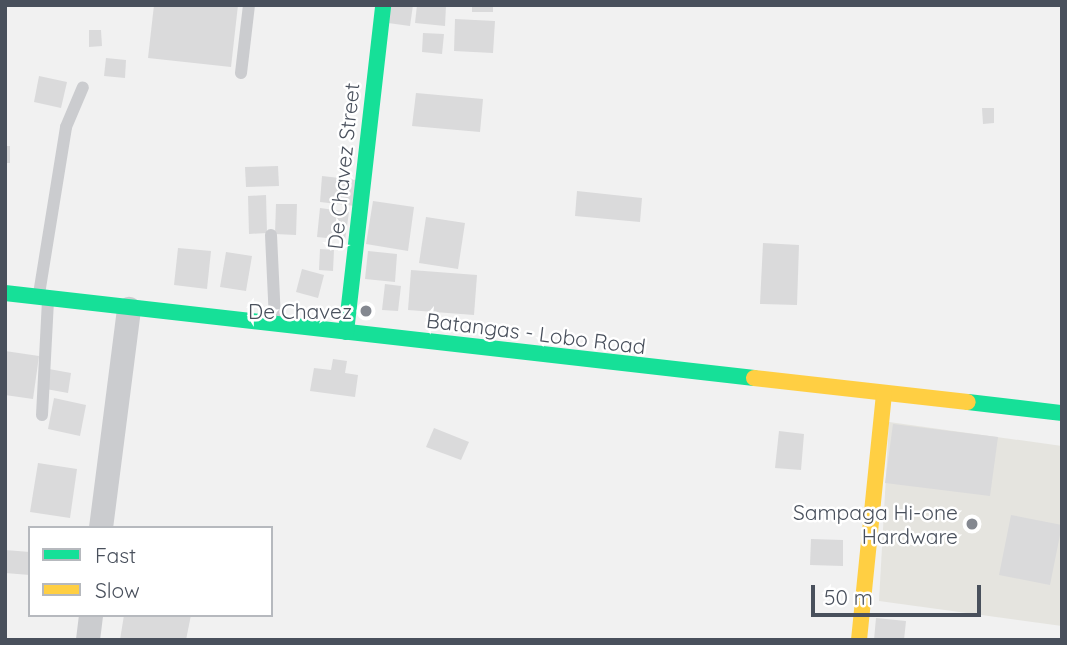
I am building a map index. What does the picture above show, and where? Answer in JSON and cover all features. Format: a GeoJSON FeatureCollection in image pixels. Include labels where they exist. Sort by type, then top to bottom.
{"type":"FeatureCollection","features":[{"type":"Feature","properties":{"kind":"main road","name":"De Chavez Street"},"geometry":{"type":"LineString","coordinates":[[346,332],[383,5]]}},
{"type":"Feature","properties":{"kind":"main road","name":"Batangas - Lobo Road"},"geometry":{"type":"LineString","coordinates":[[5,293],[1062,413]]}},
{"type":"Feature","properties":{"kind":"main road"},"geometry":{"type":"LineString","coordinates":[[859,640],[884,393]]}},
{"type":"Feature","properties":{"kind":"street"},"geometry":{"type":"LineString","coordinates":[[101,526],[129,309]]}},
{"type":"Feature","properties":{"kind":"street"},"geometry":{"type":"LineString","coordinates":[[88,640],[91,617]]}},
{"type":"Feature","properties":{"kind":"lane"},"geometry":{"type":"LineString","coordinates":[[241,73],[249,5]]}},
{"type":"Feature","properties":{"kind":"lane"},"geometry":{"type":"LineString","coordinates":[[41,415],[43,298],[66,127],[83,87]]}},
{"type":"Feature","properties":{"kind":"lane"},"geometry":{"type":"LineString","coordinates":[[271,235],[276,325]]}},
{"type":"Feature","properties":{"kind":"shaded area","name":"Sampaga Hi-one Hardware"},"geometry":{"type":"Polygon","coordinates":[[[889,422],[1062,446],[1062,626],[879,601],[889,422]]]}},
{"type":"Feature","properties":{"kind":"building"},"geometry":{"type":"Polygon","coordinates":[[[154,5],[238,5],[231,67],[148,58],[154,5]]]}},
{"type":"Feature","properties":{"kind":"building"},"geometry":{"type":"Polygon","coordinates":[[[390,5],[413,5],[410,26],[388,23],[390,5]]]}},
{"type":"Feature","properties":{"kind":"building"},"geometry":{"type":"Polygon","coordinates":[[[417,5],[446,5],[445,26],[415,23],[417,5]]]}},
{"type":"Feature","properties":{"kind":"building"},"geometry":{"type":"Polygon","coordinates":[[[472,5],[493,5],[493,12],[472,12],[472,5]]]}},
{"type":"Feature","properties":{"kind":"building"},"geometry":{"type":"Polygon","coordinates":[[[455,19],[495,21],[493,53],[454,51],[455,19]]]}},
{"type":"Feature","properties":{"kind":"building"},"geometry":{"type":"Polygon","coordinates":[[[89,30],[101,30],[102,46],[89,47],[89,30]]]}},
{"type":"Feature","properties":{"kind":"building"},"geometry":{"type":"Polygon","coordinates":[[[423,33],[444,34],[442,54],[422,52],[423,33]]]}},
{"type":"Feature","properties":{"kind":"building"},"geometry":{"type":"Polygon","coordinates":[[[106,58],[126,60],[125,78],[104,76],[106,58]]]}},
{"type":"Feature","properties":{"kind":"building"},"geometry":{"type":"Polygon","coordinates":[[[39,76],[67,82],[61,108],[34,102],[39,76]]]}},
{"type":"Feature","properties":{"kind":"building"},"geometry":{"type":"Polygon","coordinates":[[[416,93],[483,99],[480,132],[412,126],[416,93]]]}},
{"type":"Feature","properties":{"kind":"building"},"geometry":{"type":"Polygon","coordinates":[[[982,108],[994,108],[994,123],[983,124],[982,108]]]}},
{"type":"Feature","properties":{"kind":"building"},"geometry":{"type":"Polygon","coordinates":[[[5,146],[10,146],[10,163],[5,163],[5,146]]]}},
{"type":"Feature","properties":{"kind":"building"},"geometry":{"type":"Polygon","coordinates":[[[278,166],[279,186],[246,187],[245,167],[278,166]]]}},
{"type":"Feature","properties":{"kind":"building"},"geometry":{"type":"Polygon","coordinates":[[[322,176],[357,180],[355,206],[320,202],[322,176]]]}},
{"type":"Feature","properties":{"kind":"building"},"geometry":{"type":"Polygon","coordinates":[[[577,191],[642,198],[640,222],[575,216],[577,191]]]}},
{"type":"Feature","properties":{"kind":"building"},"geometry":{"type":"Polygon","coordinates":[[[266,195],[267,233],[249,234],[248,196],[266,195]]]}},
{"type":"Feature","properties":{"kind":"building"},"geometry":{"type":"Polygon","coordinates":[[[373,201],[414,207],[408,251],[366,244],[373,201]]]}},
{"type":"Feature","properties":{"kind":"building"},"geometry":{"type":"Polygon","coordinates":[[[276,204],[297,204],[296,235],[275,234],[276,204]]]}},
{"type":"Feature","properties":{"kind":"building"},"geometry":{"type":"Polygon","coordinates":[[[320,208],[349,212],[345,240],[317,237],[320,208]]]}},
{"type":"Feature","properties":{"kind":"building"},"geometry":{"type":"Polygon","coordinates":[[[426,217],[465,223],[458,269],[419,263],[426,217]]]}},
{"type":"Feature","properties":{"kind":"building"},"geometry":{"type":"Polygon","coordinates":[[[763,243],[799,245],[797,305],[760,304],[763,243]]]}},
{"type":"Feature","properties":{"kind":"building"},"geometry":{"type":"Polygon","coordinates":[[[178,248],[211,251],[207,289],[174,285],[178,248]]]}},
{"type":"Feature","properties":{"kind":"building"},"geometry":{"type":"Polygon","coordinates":[[[320,249],[334,250],[333,271],[319,270],[320,249]]]}},
{"type":"Feature","properties":{"kind":"building"},"geometry":{"type":"Polygon","coordinates":[[[368,251],[397,254],[395,282],[365,279],[368,251]]]}},
{"type":"Feature","properties":{"kind":"building"},"geometry":{"type":"Polygon","coordinates":[[[226,252],[252,256],[246,291],[220,287],[226,252]]]}},
{"type":"Feature","properties":{"kind":"building"},"geometry":{"type":"Polygon","coordinates":[[[302,269],[324,275],[318,298],[296,292],[302,269]]]}},
{"type":"Feature","properties":{"kind":"building"},"geometry":{"type":"Polygon","coordinates":[[[411,270],[477,275],[474,315],[408,310],[411,270]]]}},
{"type":"Feature","properties":{"kind":"building"},"geometry":{"type":"Polygon","coordinates":[[[385,284],[401,286],[398,311],[382,310],[385,284]]]}},
{"type":"Feature","properties":{"kind":"building"},"geometry":{"type":"Polygon","coordinates":[[[5,351],[39,356],[33,399],[5,395],[5,351]]]}},
{"type":"Feature","properties":{"kind":"building"},"geometry":{"type":"Polygon","coordinates":[[[333,359],[347,361],[345,373],[358,375],[355,397],[310,391],[314,368],[331,370],[333,359]]]}},
{"type":"Feature","properties":{"kind":"building"},"geometry":{"type":"Polygon","coordinates":[[[49,369],[71,373],[68,393],[46,389],[49,369]]]}},
{"type":"Feature","properties":{"kind":"building"},"geometry":{"type":"Polygon","coordinates":[[[54,398],[86,405],[80,436],[48,429],[54,398]]]}},
{"type":"Feature","properties":{"kind":"building"},"geometry":{"type":"Polygon","coordinates":[[[893,424],[998,437],[990,496],[885,483],[893,424]]]}},
{"type":"Feature","properties":{"kind":"building"},"geometry":{"type":"Polygon","coordinates":[[[434,428],[469,442],[461,460],[426,447],[434,428]]]}},
{"type":"Feature","properties":{"kind":"building"},"geometry":{"type":"Polygon","coordinates":[[[779,431],[804,434],[801,470],[775,468],[779,431]]]}},
{"type":"Feature","properties":{"kind":"building"},"geometry":{"type":"Polygon","coordinates":[[[38,463],[77,469],[70,518],[30,512],[38,463]]]}},
{"type":"Feature","properties":{"kind":"building"},"geometry":{"type":"Polygon","coordinates":[[[1011,515],[1062,525],[1050,585],[999,575],[1011,515]]]}},
{"type":"Feature","properties":{"kind":"building"},"geometry":{"type":"Polygon","coordinates":[[[811,539],[843,540],[843,566],[810,565],[811,539]]]}},
{"type":"Feature","properties":{"kind":"building"},"geometry":{"type":"Polygon","coordinates":[[[5,550],[28,552],[28,575],[5,573],[5,550]]]}},
{"type":"Feature","properties":{"kind":"building"},"geometry":{"type":"Polygon","coordinates":[[[124,617],[191,617],[186,640],[120,640],[124,617]]]}},
{"type":"Feature","properties":{"kind":"building"},"geometry":{"type":"Polygon","coordinates":[[[876,618],[906,621],[904,640],[874,640],[876,618]]]}},
{"type":"Feature","properties":{"kind":"traffic: fast"},"geometry":{"type":"LineString","coordinates":[[346,332],[383,5]]}},
{"type":"Feature","properties":{"kind":"traffic: fast"},"geometry":{"type":"LineString","coordinates":[[5,293],[754,378]]}},
{"type":"Feature","properties":{"kind":"traffic: fast"},"geometry":{"type":"LineString","coordinates":[[968,402],[1062,413]]}},
{"type":"Feature","properties":{"kind":"traffic: slow"},"geometry":{"type":"LineString","coordinates":[[754,378],[968,402]]}},
{"type":"Feature","properties":{"kind":"traffic: slow"},"geometry":{"type":"LineString","coordinates":[[859,640],[884,393]]}},
{"type":"Feature","properties":{"kind":"place","name":"De Chavez"},"geometry":{"type":"Point","coordinates":[366,311]}},
{"type":"Feature","properties":{"kind":"place","name":"Sampaga Hi-one Hardware"},"geometry":{"type":"Point","coordinates":[972,524]}}]}
